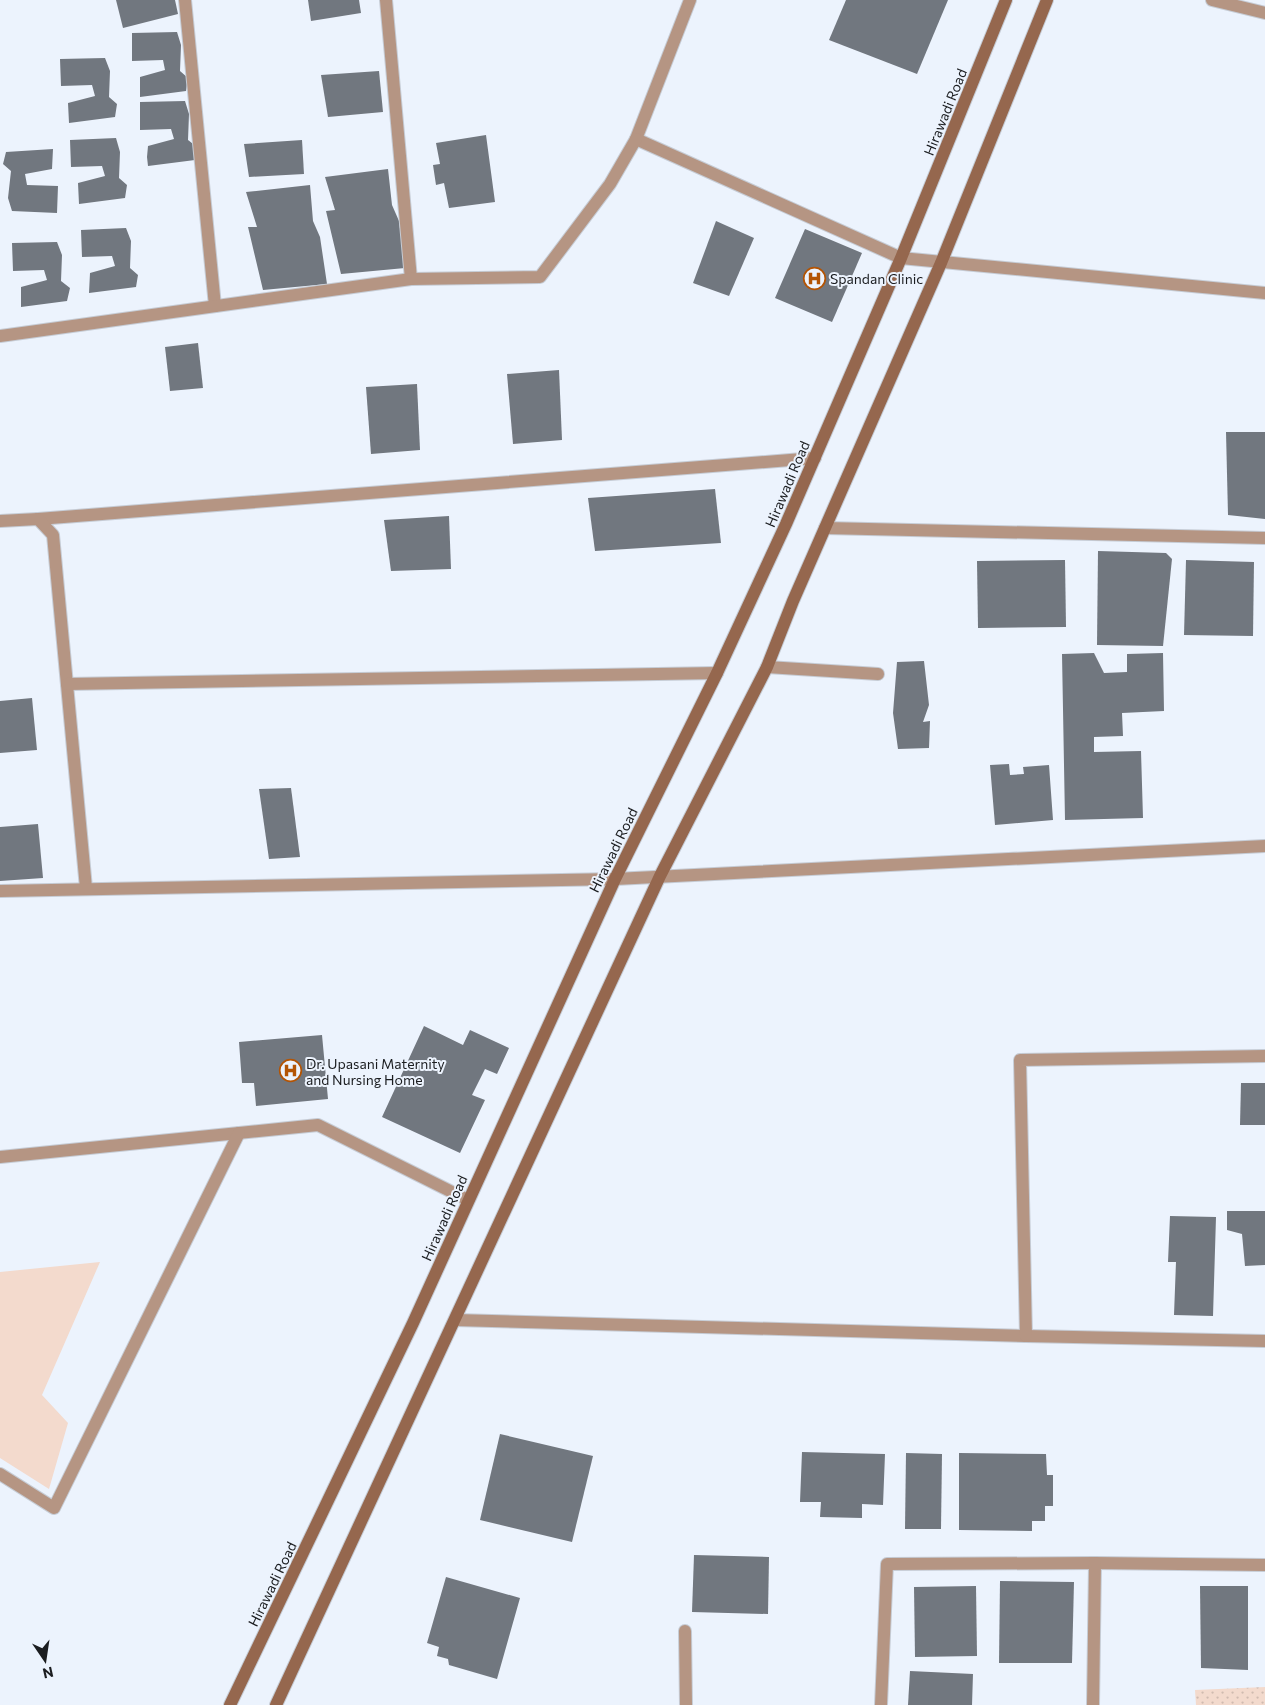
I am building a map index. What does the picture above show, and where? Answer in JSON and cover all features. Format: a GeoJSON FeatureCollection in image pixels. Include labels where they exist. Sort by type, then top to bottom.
{"type":"FeatureCollection","features":[{"type":"Feature","properties":{"kind":"street"},"geometry":{"type":"LineString","coordinates":[[186,0],[215,306]]}},
{"type":"Feature","properties":{"kind":"street"},"geometry":{"type":"LineString","coordinates":[[386,0],[412,279]]}},
{"type":"Feature","properties":{"kind":"street"},"geometry":{"type":"LineString","coordinates":[[0,336],[412,279],[540,277],[610,184],[636,139],[690,0]]}},
{"type":"Feature","properties":{"kind":"street","name":"Hirawadi Road"},"geometry":{"type":"LineString","coordinates":[[230,1705],[413,1323],[615,879],[717,673],[786,524],[902,258],[1006,0]]}},
{"type":"Feature","properties":{"kind":"street"},"geometry":{"type":"LineString","coordinates":[[276,1705],[660,876],[767,667],[793,600],[942,262],[1047,0]]}},
{"type":"Feature","properties":{"kind":"street"},"geometry":{"type":"LineString","coordinates":[[1212,0],[1265,13]]}},
{"type":"Feature","properties":{"kind":"street"},"geometry":{"type":"LineString","coordinates":[[636,139],[902,258],[1265,292]]}},
{"type":"Feature","properties":{"kind":"street"},"geometry":{"type":"LineString","coordinates":[[0,520],[38,519],[815,458]]}},
{"type":"Feature","properties":{"kind":"street"},"geometry":{"type":"LineString","coordinates":[[38,519],[53,535],[86,888]]}},
{"type":"Feature","properties":{"kind":"street"},"geometry":{"type":"LineString","coordinates":[[825,528],[1265,538]]}},
{"type":"Feature","properties":{"kind":"street"},"geometry":{"type":"LineString","coordinates":[[767,667],[878,674]]}},
{"type":"Feature","properties":{"kind":"street"},"geometry":{"type":"LineString","coordinates":[[67,684],[717,673]]}},
{"type":"Feature","properties":{"kind":"street"},"geometry":{"type":"LineString","coordinates":[[0,891],[615,879],[1265,846]]}},
{"type":"Feature","properties":{"kind":"street"},"geometry":{"type":"LineString","coordinates":[[1026,1336],[1020,1060],[1265,1056]]}},
{"type":"Feature","properties":{"kind":"street"},"geometry":{"type":"LineString","coordinates":[[0,1157],[318,1125],[468,1200]]}},
{"type":"Feature","properties":{"kind":"street"},"geometry":{"type":"LineString","coordinates":[[0,1474],[54,1508],[239,1133]]}},
{"type":"Feature","properties":{"kind":"street"},"geometry":{"type":"LineString","coordinates":[[455,1320],[1265,1341]]}},
{"type":"Feature","properties":{"kind":"street"},"geometry":{"type":"LineString","coordinates":[[1093,1705],[1096,1563]]}},
{"type":"Feature","properties":{"kind":"street"},"geometry":{"type":"LineString","coordinates":[[881,1705],[887,1564],[1096,1563],[1265,1565]]}},
{"type":"Feature","properties":{"kind":"street"},"geometry":{"type":"LineString","coordinates":[[685,1630],[686,1705]]}},
{"type":"Feature","properties":{"kind":"shaded area"},"geometry":{"type":"Polygon","coordinates":[[[100,1262],[42,1395],[68,1423],[49,1489],[0,1458],[0,1272],[100,1262]]]}},
{"type":"Feature","properties":{"kind":"shaded area"},"geometry":{"type":"Polygon","coordinates":[[[1265,1687],[1265,1705],[1196,1705],[1195,1690],[1265,1687]]]}},
{"type":"Feature","properties":{"kind":"building"},"geometry":{"type":"Polygon","coordinates":[[[116,0],[175,0],[178,14],[123,28],[116,0]]]}},
{"type":"Feature","properties":{"kind":"building"},"geometry":{"type":"Polygon","coordinates":[[[308,0],[359,0],[361,13],[311,21],[308,0]]]}},
{"type":"Feature","properties":{"kind":"building"},"geometry":{"type":"Polygon","coordinates":[[[846,0],[948,0],[917,74],[829,40],[846,0]]]}},
{"type":"Feature","properties":{"kind":"building"},"geometry":{"type":"Polygon","coordinates":[[[177,32],[181,45],[180,71],[188,78],[186,91],[140,97],[140,77],[165,70],[163,60],[132,61],[132,33],[177,32]]]}},
{"type":"Feature","properties":{"kind":"building"},"geometry":{"type":"Polygon","coordinates":[[[105,58],[110,71],[109,97],[117,104],[115,117],[69,123],[68,103],[95,96],[92,85],[61,86],[60,59],[105,58]]]}},
{"type":"Feature","properties":{"kind":"building"},"geometry":{"type":"Polygon","coordinates":[[[379,71],[383,112],[328,117],[321,75],[379,71]]]}},
{"type":"Feature","properties":{"kind":"building"},"geometry":{"type":"Polygon","coordinates":[[[185,101],[189,114],[188,140],[197,147],[195,160],[148,166],[148,146],[174,139],[171,129],[140,130],[140,102],[185,101]]]}},
{"type":"Feature","properties":{"kind":"building"},"geometry":{"type":"Polygon","coordinates":[[[486,135],[495,202],[449,208],[444,183],[436,185],[433,165],[440,164],[436,143],[486,135]]]}},
{"type":"Feature","properties":{"kind":"building"},"geometry":{"type":"Polygon","coordinates":[[[116,138],[120,152],[119,178],[127,185],[125,198],[79,204],[78,183],[105,176],[102,166],[71,167],[70,140],[116,138]]]}},
{"type":"Feature","properties":{"kind":"building"},"geometry":{"type":"Polygon","coordinates":[[[302,140],[304,174],[249,177],[244,144],[302,140]]]}},
{"type":"Feature","properties":{"kind":"building"},"geometry":{"type":"Polygon","coordinates":[[[53,149],[52,169],[25,174],[27,185],[58,186],[57,213],[12,211],[8,198],[11,171],[3,164],[6,152],[53,149]]]}},
{"type":"Feature","properties":{"kind":"building"},"geometry":{"type":"Polygon","coordinates":[[[388,169],[392,205],[399,221],[405,268],[341,274],[326,211],[335,210],[325,177],[388,169]]]}},
{"type":"Feature","properties":{"kind":"building"},"geometry":{"type":"Polygon","coordinates":[[[310,185],[313,221],[320,237],[327,284],[263,290],[248,227],[257,227],[246,192],[310,185]]]}},
{"type":"Feature","properties":{"kind":"building"},"geometry":{"type":"Polygon","coordinates":[[[716,221],[754,238],[729,296],[693,283],[716,221]]]}},
{"type":"Feature","properties":{"kind":"building"},"geometry":{"type":"Polygon","coordinates":[[[126,228],[131,241],[130,268],[138,275],[136,287],[89,293],[90,273],[115,266],[112,256],[82,257],[81,230],[126,228]]]}},
{"type":"Feature","properties":{"kind":"building"},"geometry":{"type":"Polygon","coordinates":[[[805,229],[862,253],[832,322],[775,298],[805,229]]]}},
{"type":"Feature","properties":{"kind":"building"},"geometry":{"type":"Polygon","coordinates":[[[57,242],[62,255],[61,281],[70,288],[67,301],[21,307],[21,287],[47,280],[44,270],[13,271],[12,243],[57,242]]]}},
{"type":"Feature","properties":{"kind":"building"},"geometry":{"type":"Polygon","coordinates":[[[198,343],[203,388],[170,391],[165,347],[198,343]]]}},
{"type":"Feature","properties":{"kind":"building"},"geometry":{"type":"Polygon","coordinates":[[[559,370],[562,440],[513,444],[507,374],[559,370]]]}},
{"type":"Feature","properties":{"kind":"building"},"geometry":{"type":"Polygon","coordinates":[[[417,384],[420,450],[371,454],[366,387],[417,384]]]}},
{"type":"Feature","properties":{"kind":"building"},"geometry":{"type":"Polygon","coordinates":[[[1226,432],[1265,432],[1265,519],[1228,515],[1226,432]]]}},
{"type":"Feature","properties":{"kind":"building"},"geometry":{"type":"Polygon","coordinates":[[[715,489],[721,543],[595,551],[588,498],[715,489]]]}},
{"type":"Feature","properties":{"kind":"building"},"geometry":{"type":"Polygon","coordinates":[[[449,516],[451,569],[391,571],[384,520],[449,516]]]}},
{"type":"Feature","properties":{"kind":"building"},"geometry":{"type":"Polygon","coordinates":[[[1098,551],[1166,553],[1172,559],[1163,646],[1097,645],[1098,551]]]}},
{"type":"Feature","properties":{"kind":"building"},"geometry":{"type":"Polygon","coordinates":[[[1065,560],[1066,627],[978,628],[977,561],[1065,560]]]}},
{"type":"Feature","properties":{"kind":"building"},"geometry":{"type":"Polygon","coordinates":[[[1186,560],[1254,562],[1253,636],[1184,635],[1186,560]]]}},
{"type":"Feature","properties":{"kind":"building"},"geometry":{"type":"Polygon","coordinates":[[[1094,653],[1104,673],[1127,672],[1127,654],[1163,653],[1164,711],[1122,713],[1123,736],[1094,737],[1094,752],[1141,751],[1143,818],[1065,820],[1062,654],[1094,653]]]}},
{"type":"Feature","properties":{"kind":"building"},"geometry":{"type":"Polygon","coordinates":[[[924,661],[929,705],[923,722],[930,721],[929,748],[898,749],[893,713],[897,662],[924,661]]]}},
{"type":"Feature","properties":{"kind":"building"},"geometry":{"type":"Polygon","coordinates":[[[32,698],[37,750],[0,753],[0,701],[32,698]]]}},
{"type":"Feature","properties":{"kind":"building"},"geometry":{"type":"Polygon","coordinates":[[[1009,764],[1010,775],[1024,774],[1023,767],[1049,765],[1053,820],[995,825],[990,765],[1009,764]]]}},
{"type":"Feature","properties":{"kind":"building"},"geometry":{"type":"Polygon","coordinates":[[[291,788],[300,857],[269,859],[259,789],[291,788]]]}},
{"type":"Feature","properties":{"kind":"building"},"geometry":{"type":"Polygon","coordinates":[[[38,824],[43,878],[0,881],[0,827],[38,824]]]}},
{"type":"Feature","properties":{"kind":"building"},"geometry":{"type":"Polygon","coordinates":[[[424,1026],[463,1045],[470,1030],[509,1048],[497,1074],[485,1069],[472,1095],[485,1100],[460,1153],[382,1117],[424,1026]]]}},
{"type":"Feature","properties":{"kind":"building"},"geometry":{"type":"Polygon","coordinates":[[[322,1035],[328,1099],[256,1106],[254,1083],[242,1083],[239,1042],[322,1035]]]}},
{"type":"Feature","properties":{"kind":"building"},"geometry":{"type":"Polygon","coordinates":[[[1241,1083],[1265,1083],[1265,1125],[1240,1125],[1241,1083]]]}},
{"type":"Feature","properties":{"kind":"building"},"geometry":{"type":"Polygon","coordinates":[[[1227,1211],[1265,1211],[1265,1265],[1245,1266],[1242,1234],[1227,1230],[1227,1211]]]}},
{"type":"Feature","properties":{"kind":"building"},"geometry":{"type":"Polygon","coordinates":[[[1170,1216],[1216,1217],[1213,1316],[1174,1315],[1176,1262],[1168,1262],[1170,1216]]]}},
{"type":"Feature","properties":{"kind":"building"},"geometry":{"type":"Polygon","coordinates":[[[500,1434],[593,1456],[572,1542],[480,1520],[500,1434]]]}},
{"type":"Feature","properties":{"kind":"building"},"geometry":{"type":"Polygon","coordinates":[[[802,1452],[885,1454],[883,1505],[862,1504],[862,1518],[820,1517],[821,1502],[800,1502],[802,1452]]]}},
{"type":"Feature","properties":{"kind":"building"},"geometry":{"type":"Polygon","coordinates":[[[906,1453],[942,1454],[941,1529],[905,1529],[906,1453]]]}},
{"type":"Feature","properties":{"kind":"building"},"geometry":{"type":"Polygon","coordinates":[[[959,1453],[1046,1454],[1047,1475],[1053,1475],[1053,1506],[1045,1506],[1045,1521],[1032,1521],[1032,1531],[959,1530],[959,1453]]]}},
{"type":"Feature","properties":{"kind":"building"},"geometry":{"type":"Polygon","coordinates":[[[694,1555],[769,1557],[768,1614],[692,1612],[694,1555]]]}},
{"type":"Feature","properties":{"kind":"building"},"geometry":{"type":"Polygon","coordinates":[[[446,1577],[520,1598],[497,1679],[449,1665],[448,1659],[437,1656],[439,1647],[427,1643],[446,1577]]]}},
{"type":"Feature","properties":{"kind":"building"},"geometry":{"type":"Polygon","coordinates":[[[1000,1581],[1074,1582],[1072,1663],[999,1663],[1000,1581]]]}},
{"type":"Feature","properties":{"kind":"building"},"geometry":{"type":"Polygon","coordinates":[[[976,1586],[977,1656],[915,1657],[914,1587],[976,1586]]]}},
{"type":"Feature","properties":{"kind":"building"},"geometry":{"type":"Polygon","coordinates":[[[1200,1586],[1248,1586],[1248,1670],[1201,1668],[1200,1586]]]}},
{"type":"Feature","properties":{"kind":"building"},"geometry":{"type":"Polygon","coordinates":[[[910,1671],[973,1674],[972,1705],[908,1705],[910,1671]]]}},
{"type":"Feature","properties":{"kind":"place","name":"Spandan Clinic"},"geometry":{"type":"Point","coordinates":[814,278]}},
{"type":"Feature","properties":{"kind":"place","name":"Dr. Upasani Maternity and Nursing Home"},"geometry":{"type":"Point","coordinates":[290,1071]}}]}
